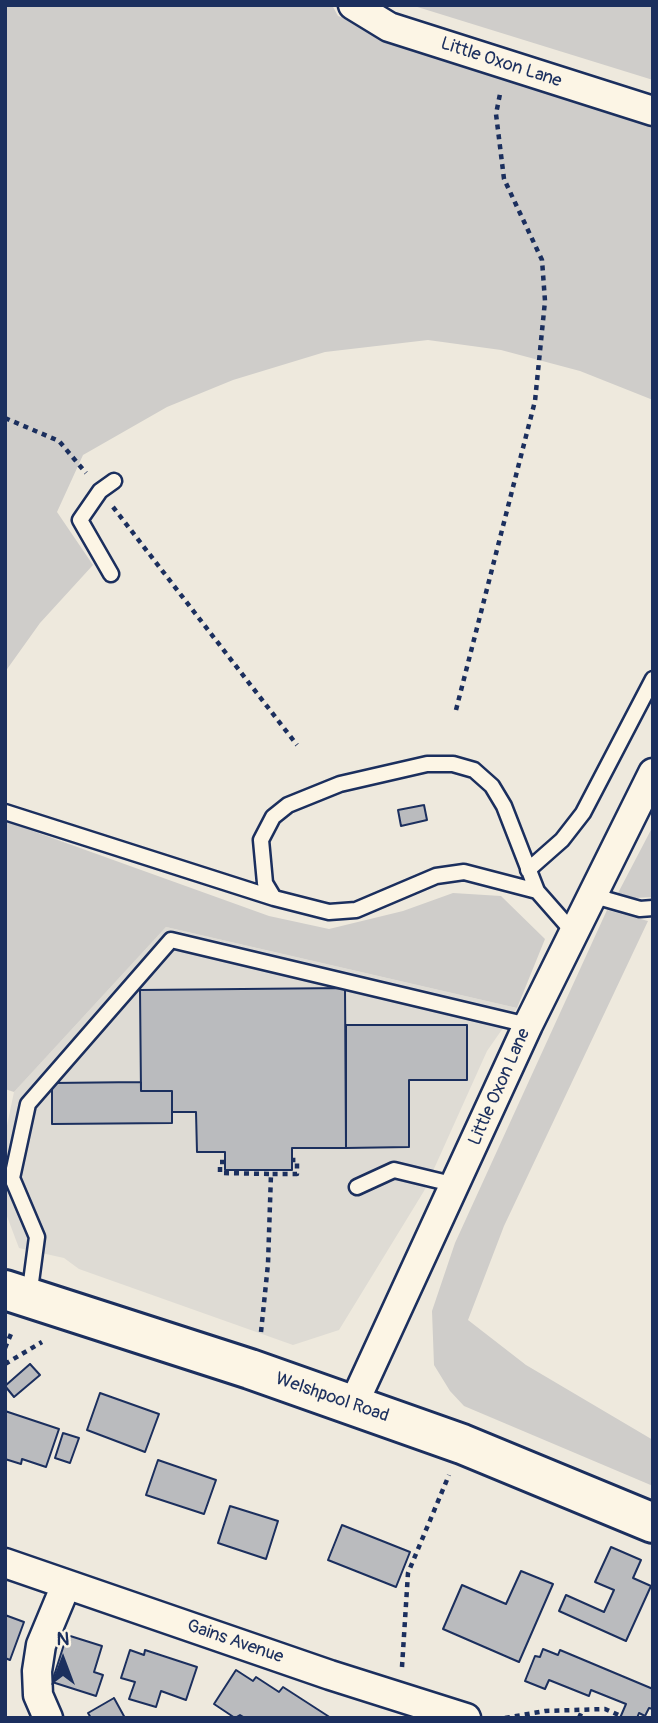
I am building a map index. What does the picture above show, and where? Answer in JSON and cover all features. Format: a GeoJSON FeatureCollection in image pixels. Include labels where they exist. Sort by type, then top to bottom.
{"type":"FeatureCollection","features":[{"type":"Feature","properties":{"kind":"main road","name":"Welshpool Road"},"geometry":{"type":"LineString","coordinates":[[17,1294],[354,1405],[462,1444],[653,1523]]}},
{"type":"Feature","properties":{"kind":"street","name":"Little Oxon Lane"},"geometry":{"type":"LineString","coordinates":[[353,5],[389,27],[653,111]]}},
{"type":"Feature","properties":{"kind":"street","name":"Little Oxon Lane"},"geometry":{"type":"LineString","coordinates":[[354,1405],[528,1025],[653,773]]}},
{"type":"Feature","properties":{"kind":"street","name":"Gains Avenue"},"geometry":{"type":"LineString","coordinates":[[5,1563],[401,1704],[466,1718]]}},
{"type":"Feature","properties":{"kind":"street"},"geometry":{"type":"LineString","coordinates":[[48,1718],[38,1695],[37,1671],[41,1645],[66,1585]]}},
{"type":"Feature","properties":{"kind":"lane"},"geometry":{"type":"LineString","coordinates":[[111,574],[80,520],[100,491],[114,481]]}},
{"type":"Feature","properties":{"kind":"lane"},"geometry":{"type":"LineString","coordinates":[[528,870],[562,840],[583,814],[653,679]]}},
{"type":"Feature","properties":{"kind":"lane"},"geometry":{"type":"LineString","coordinates":[[274,898],[265,883],[261,863],[261,840],[273,817],[288,805],[312,794],[427,764],[453,764],[474,770],[492,786],[504,806],[537,891],[573,932]]}},
{"type":"Feature","properties":{"kind":"lane"},"geometry":{"type":"LineString","coordinates":[[5,812],[274,898],[329,912],[356,909],[436,876],[464,872],[537,891]]}},
{"type":"Feature","properties":{"kind":"lane"},"geometry":{"type":"LineString","coordinates":[[592,895],[640,909],[653,908]]}},
{"type":"Feature","properties":{"kind":"lane"},"geometry":{"type":"LineString","coordinates":[[17,1294],[37,1237],[12,1178],[28,1104],[171,940],[528,1025]]}},
{"type":"Feature","properties":{"kind":"lane"},"geometry":{"type":"LineString","coordinates":[[357,1186],[394,1170],[456,1185]]}},
{"type":"Feature","properties":{"kind":"path"},"geometry":{"type":"LineString","coordinates":[[456,710],[535,401],[545,301],[542,260],[504,179],[496,114],[507,65]]}},
{"type":"Feature","properties":{"kind":"path"},"geometry":{"type":"LineString","coordinates":[[5,418],[59,441],[297,745]]}},
{"type":"Feature","properties":{"kind":"path"},"geometry":{"type":"LineString","coordinates":[[225,1162],[220,1162],[220,1173],[297,1174],[297,1160],[292,1160]]}},
{"type":"Feature","properties":{"kind":"path"},"geometry":{"type":"LineString","coordinates":[[261,1332],[268,1264],[271,1174]]}},
{"type":"Feature","properties":{"kind":"path"},"geometry":{"type":"LineString","coordinates":[[5,1348],[10,1334]]}},
{"type":"Feature","properties":{"kind":"path"},"geometry":{"type":"LineString","coordinates":[[5,1364],[42,1342]]}},
{"type":"Feature","properties":{"kind":"path"},"geometry":{"type":"LineString","coordinates":[[401,1704],[408,1573],[452,1467]]}},
{"type":"Feature","properties":{"kind":"path"},"geometry":{"type":"LineString","coordinates":[[505,1718],[525,1713],[605,1709],[621,1716]]}},
{"type":"Feature","properties":{"kind":"path"},"geometry":{"type":"LineString","coordinates":[[579,1718],[582,1711]]}},
{"type":"Feature","properties":{"kind":"shaded area"},"geometry":{"type":"Polygon","coordinates":[[[5,5],[332,5],[338,16],[653,119],[653,400],[580,371],[501,350],[428,340],[325,352],[233,380],[167,407],[83,455],[57,512],[93,565],[40,623],[5,672],[5,5]]]}},
{"type":"Feature","properties":{"kind":"shaded area"},"geometry":{"type":"Polygon","coordinates":[[[411,5],[653,5],[653,80],[411,5]]]}},
{"type":"Feature","properties":{"kind":"shaded area"},"geometry":{"type":"Polygon","coordinates":[[[5,821],[269,916],[329,929],[403,911],[453,893],[501,896],[545,939],[517,1008],[166,927],[14,1092],[5,1089],[5,821]]]}},
{"type":"Feature","properties":{"kind":"shaded area"},"geometry":{"type":"Polygon","coordinates":[[[653,826],[653,897],[635,898],[618,893],[653,826]]]}},
{"type":"Feature","properties":{"kind":"shaded area"},"geometry":{"type":"Polygon","coordinates":[[[607,910],[648,921],[504,1226],[468,1320],[526,1365],[653,1440],[653,1486],[464,1406],[450,1391],[434,1365],[432,1311],[455,1243],[607,910]]]}},
{"type":"Feature","properties":{"kind":"shaded area"},"geometry":{"type":"Polygon","coordinates":[[[166,927],[517,1008],[487,1051],[424,1191],[339,1330],[293,1345],[79,1269],[64,1258],[19,1248],[5,1211],[5,1135],[14,1092],[166,927]]]}},
{"type":"Feature","properties":{"kind":"building"},"geometry":{"type":"Polygon","coordinates":[[[424,805],[427,820],[401,826],[398,810],[424,805]]]}},
{"type":"Feature","properties":{"kind":"building"},"geometry":{"type":"Polygon","coordinates":[[[345,988],[346,1148],[292,1148],[292,1170],[225,1170],[225,1152],[197,1152],[196,1112],[172,1112],[172,1091],[141,1091],[140,990],[345,988]]]}},
{"type":"Feature","properties":{"kind":"building"},"geometry":{"type":"Polygon","coordinates":[[[346,1025],[467,1025],[467,1080],[409,1080],[409,1147],[346,1148],[346,1025]]]}},
{"type":"Feature","properties":{"kind":"building"},"geometry":{"type":"Polygon","coordinates":[[[141,1082],[141,1091],[172,1091],[172,1123],[52,1124],[52,1083],[141,1082]]]}},
{"type":"Feature","properties":{"kind":"building"},"geometry":{"type":"Polygon","coordinates":[[[30,1364],[40,1375],[14,1397],[5,1386],[30,1364]]]}},
{"type":"Feature","properties":{"kind":"building"},"geometry":{"type":"Polygon","coordinates":[[[100,1393],[159,1414],[145,1452],[87,1430],[100,1393]]]}},
{"type":"Feature","properties":{"kind":"building"},"geometry":{"type":"Polygon","coordinates":[[[5,1411],[59,1429],[46,1467],[22,1459],[21,1464],[5,1459],[5,1411]]]}},
{"type":"Feature","properties":{"kind":"building"},"geometry":{"type":"Polygon","coordinates":[[[63,1433],[79,1438],[70,1463],[55,1458],[63,1433]]]}},
{"type":"Feature","properties":{"kind":"building"},"geometry":{"type":"Polygon","coordinates":[[[158,1460],[216,1480],[204,1514],[146,1495],[158,1460]]]}},
{"type":"Feature","properties":{"kind":"building"},"geometry":{"type":"Polygon","coordinates":[[[230,1506],[278,1521],[266,1559],[218,1543],[230,1506]]]}},
{"type":"Feature","properties":{"kind":"building"},"geometry":{"type":"Polygon","coordinates":[[[342,1525],[410,1552],[396,1587],[328,1560],[342,1525]]]}},
{"type":"Feature","properties":{"kind":"building"},"geometry":{"type":"Polygon","coordinates":[[[611,1547],[641,1560],[633,1578],[651,1586],[626,1641],[559,1611],[566,1595],[604,1612],[614,1590],[595,1582],[611,1547]]]}},
{"type":"Feature","properties":{"kind":"building"},"geometry":{"type":"Polygon","coordinates":[[[521,1571],[553,1584],[519,1662],[443,1629],[462,1585],[506,1604],[521,1571]]]}},
{"type":"Feature","properties":{"kind":"building"},"geometry":{"type":"Polygon","coordinates":[[[5,1615],[24,1622],[10,1660],[5,1658],[5,1615]]]}},
{"type":"Feature","properties":{"kind":"building"},"geometry":{"type":"Polygon","coordinates":[[[67,1635],[102,1646],[94,1672],[103,1675],[96,1696],[52,1682],[67,1635]]]}},
{"type":"Feature","properties":{"kind":"building"},"geometry":{"type":"Polygon","coordinates":[[[543,1649],[558,1655],[560,1650],[653,1689],[653,1709],[649,1708],[645,1716],[639,1713],[637,1718],[620,1718],[626,1704],[591,1690],[589,1696],[549,1680],[545,1689],[525,1681],[535,1656],[540,1657],[543,1649]]]}},
{"type":"Feature","properties":{"kind":"building"},"geometry":{"type":"Polygon","coordinates":[[[130,1650],[144,1655],[145,1650],[197,1667],[186,1700],[161,1691],[156,1707],[129,1699],[135,1682],[121,1678],[130,1650]]]}},
{"type":"Feature","properties":{"kind":"building"},"geometry":{"type":"Polygon","coordinates":[[[236,1670],[253,1681],[256,1677],[279,1692],[283,1687],[331,1718],[245,1718],[240,1715],[235,1718],[214,1704],[236,1670]]]}},
{"type":"Feature","properties":{"kind":"building"},"geometry":{"type":"Polygon","coordinates":[[[114,1698],[125,1718],[91,1718],[88,1713],[114,1698]]]}}]}
